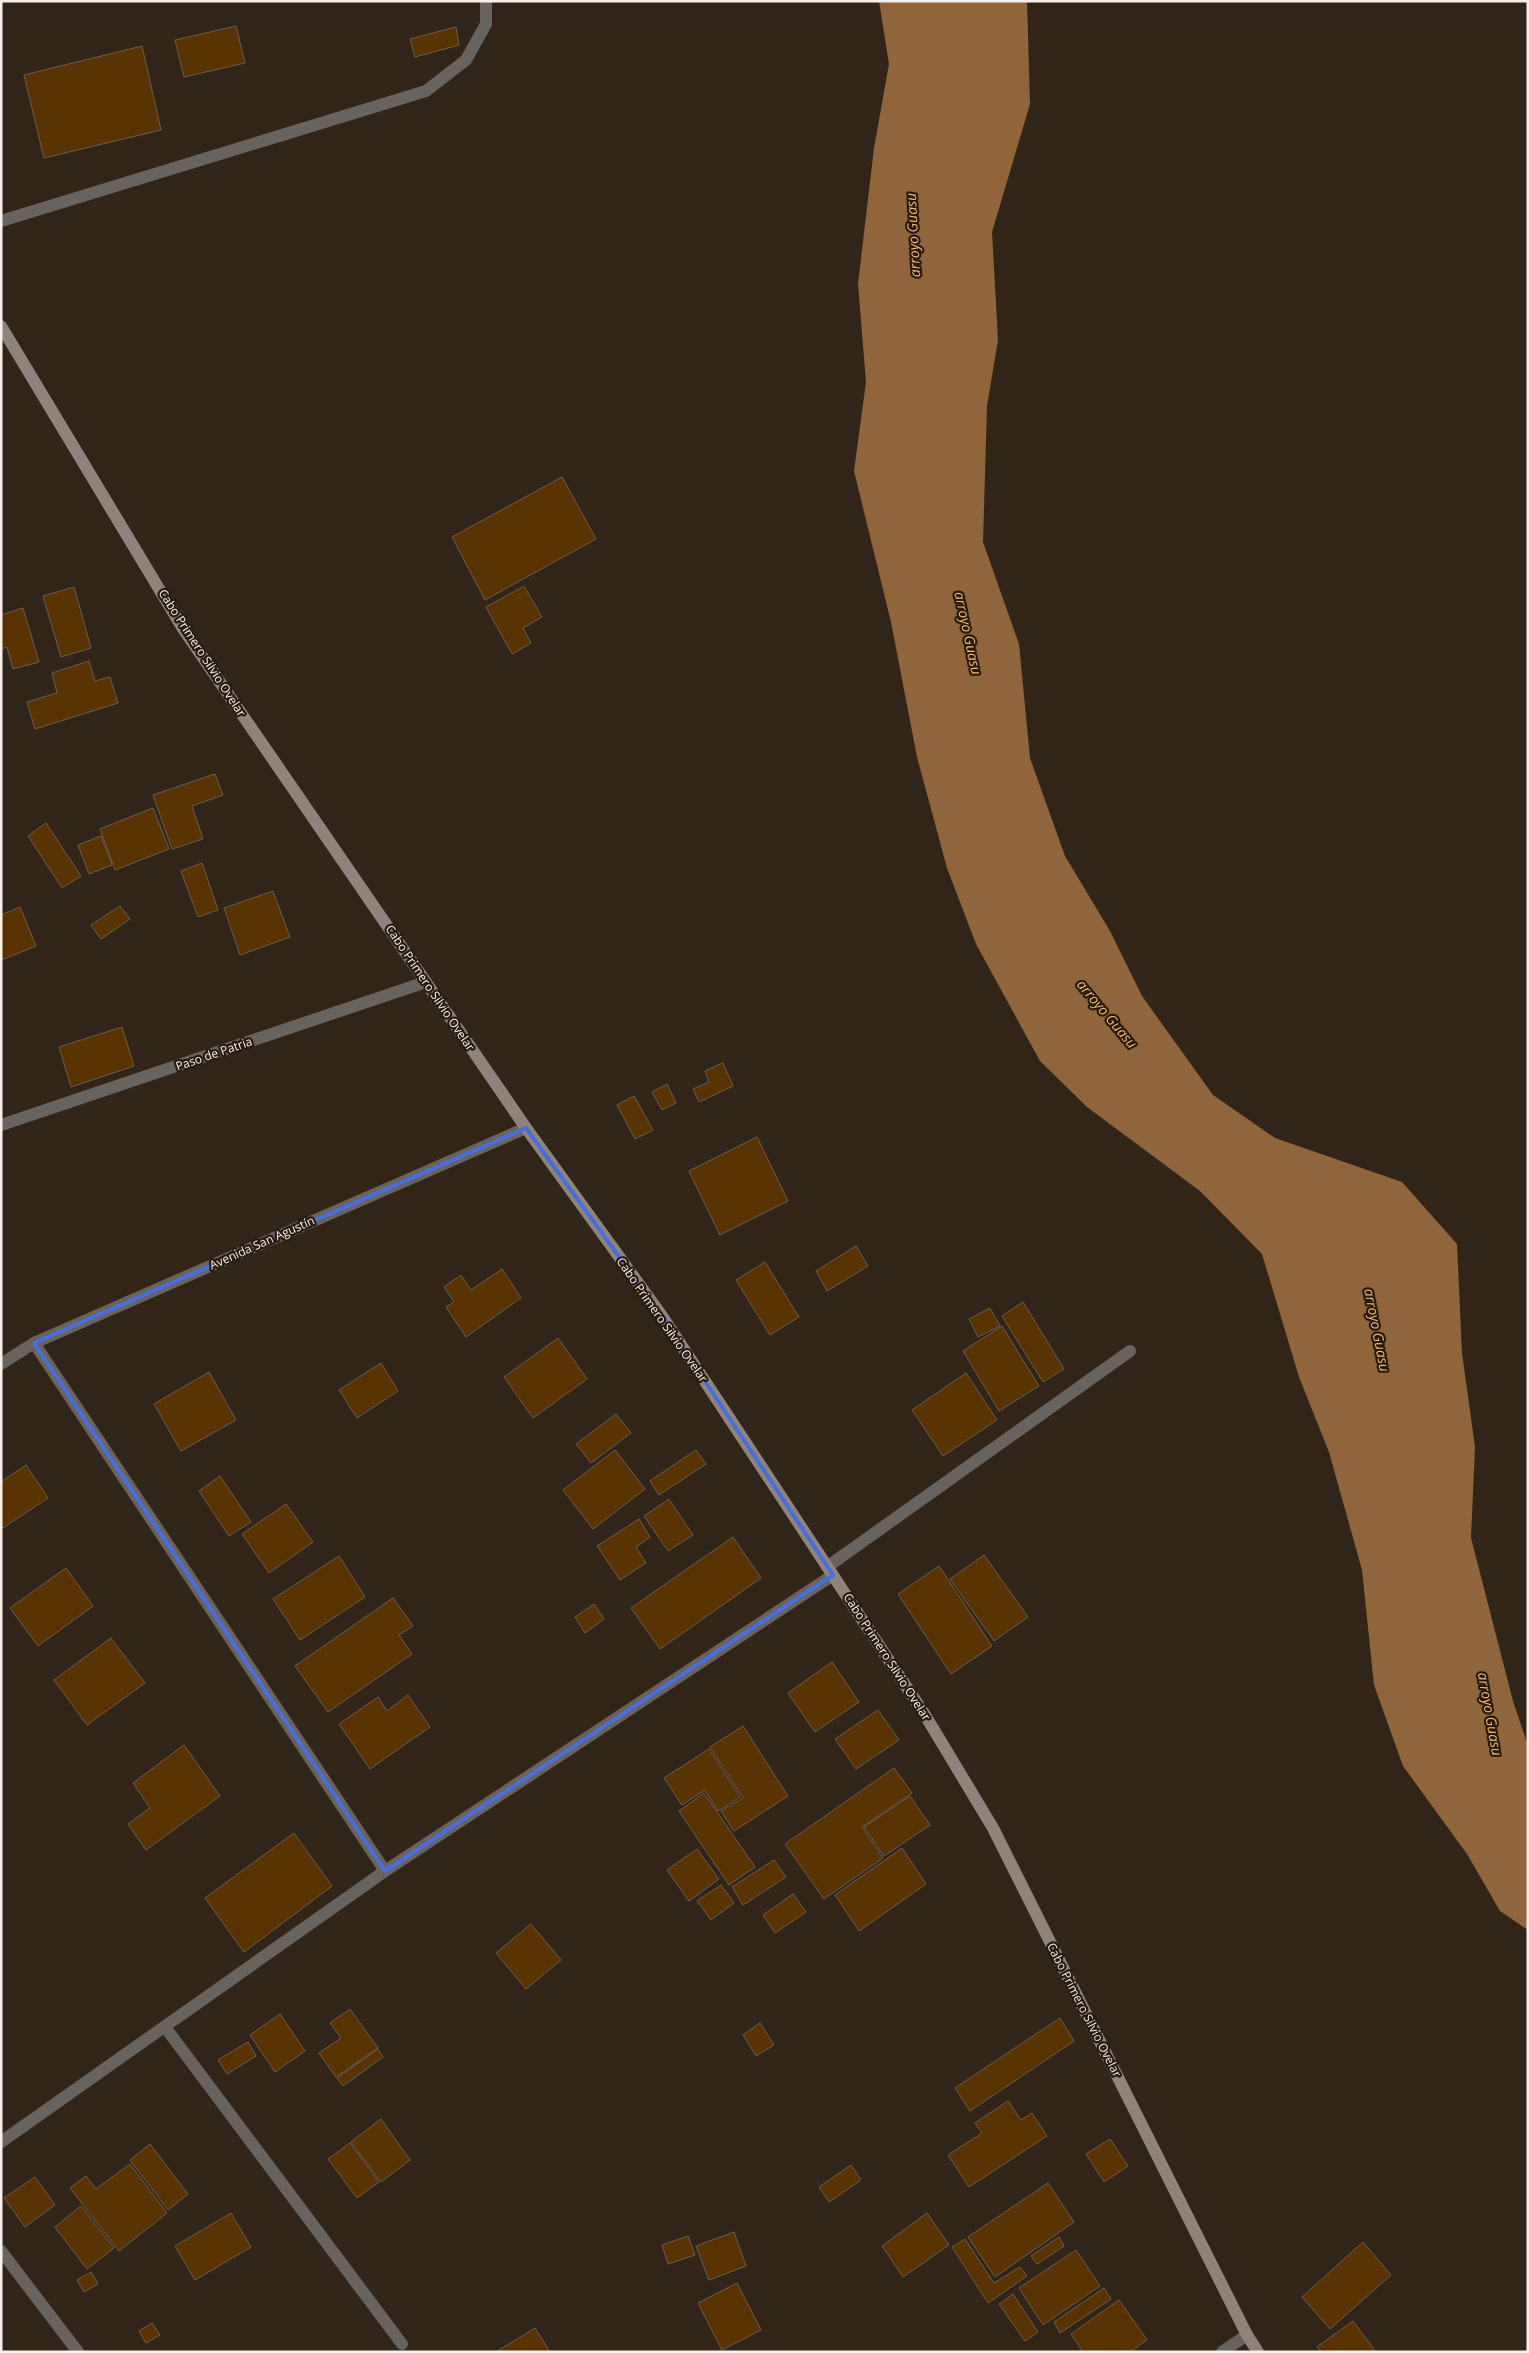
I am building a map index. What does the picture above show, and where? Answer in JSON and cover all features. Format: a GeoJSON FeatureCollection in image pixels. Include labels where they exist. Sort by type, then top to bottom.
{"type":"FeatureCollection","features":[{"type":"Feature","properties":{"kind":"main road","name":"Cabo Primero Silvio Ovelar"},"geometry":{"type":"LineString","coordinates":[[1,326],[182,627],[526,1128],[662,1316],[925,1715],[993,1828],[1247,2335],[1258,2352]]}},
{"type":"Feature","properties":{"kind":"street"},"geometry":{"type":"LineString","coordinates":[[1,221],[426,91],[466,60],[486,24],[486,1]]}},
{"type":"Feature","properties":{"kind":"street","name":"Paso de Patria"},"geometry":{"type":"LineString","coordinates":[[1,1125],[426,982]]}},
{"type":"Feature","properties":{"kind":"street","name":"Avenida San Agustín"},"geometry":{"type":"LineString","coordinates":[[1,1364],[34,1343],[526,1128]]}},
{"type":"Feature","properties":{"kind":"street"},"geometry":{"type":"LineString","coordinates":[[34,1343],[385,1871]]}},
{"type":"Feature","properties":{"kind":"street"},"geometry":{"type":"LineString","coordinates":[[1,2142],[385,1871],[830,1571],[1130,1351]]}},
{"type":"Feature","properties":{"kind":"street"},"geometry":{"type":"LineString","coordinates":[[165,2026],[402,2344]]}},
{"type":"Feature","properties":{"kind":"street"},"geometry":{"type":"LineString","coordinates":[[1,2251],[78,2352]]}},
{"type":"Feature","properties":{"kind":"street"},"geometry":{"type":"LineString","coordinates":[[1222,2352],[1247,2335]]}},
{"type":"Feature","properties":{"kind":"highlighted area"},"geometry":{"type":"Polygon","coordinates":[[[526,1128],[662,1316],[833,1575],[385,1871],[34,1343],[526,1128]]]}},
{"type":"Feature","properties":{"kind":"water","name":"arroyo Guasu"},"geometry":{"type":"Polygon","coordinates":[[[879,1],[1027,1],[1030,104],[992,232],[998,340],[987,406],[983,542],[1019,644],[1030,758],[1065,856],[1110,931],[1142,996],[1213,1095],[1275,1138],[1402,1182],[1457,1244],[1462,1353],[1475,1447],[1471,1538],[1513,1701],[1528,1746],[1528,1930],[1500,1911],[1467,1854],[1403,1766],[1374,1685],[1362,1570],[1329,1452],[1299,1377],[1262,1254],[1200,1191],[1087,1107],[1040,1061],[976,944],[947,868],[917,757],[891,622],[854,471],[866,382],[858,284],[874,148],[889,64],[879,1]]]}},
{"type":"Feature","properties":{"kind":"building"},"geometry":{"type":"Polygon","coordinates":[[[236,26],[245,63],[184,77],[175,40],[236,26]]]}},
{"type":"Feature","properties":{"kind":"building"},"geometry":{"type":"Polygon","coordinates":[[[456,27],[459,45],[415,57],[410,39],[456,27]]]}},
{"type":"Feature","properties":{"kind":"building"},"geometry":{"type":"Polygon","coordinates":[[[142,46],[161,130],[44,158],[24,75],[142,46]]]}},
{"type":"Feature","properties":{"kind":"building"},"geometry":{"type":"Polygon","coordinates":[[[562,477],[596,539],[485,600],[452,537],[562,477]]]}},
{"type":"Feature","properties":{"kind":"building"},"geometry":{"type":"Polygon","coordinates":[[[524,586],[542,617],[523,628],[531,643],[512,654],[486,607],[524,586]]]}},
{"type":"Feature","properties":{"kind":"building"},"geometry":{"type":"Polygon","coordinates":[[[74,587],[91,648],[61,657],[43,596],[74,587]]]}},
{"type":"Feature","properties":{"kind":"building"},"geometry":{"type":"Polygon","coordinates":[[[23,608],[39,662],[13,669],[7,647],[1,649],[1,615],[23,608]]]}},
{"type":"Feature","properties":{"kind":"building"},"geometry":{"type":"Polygon","coordinates":[[[89,661],[95,681],[110,677],[118,703],[35,729],[27,702],[57,693],[52,673],[89,661]]]}},
{"type":"Feature","properties":{"kind":"building"},"geometry":{"type":"Polygon","coordinates":[[[215,774],[223,795],[192,806],[203,839],[172,849],[153,795],[215,774]]]}},
{"type":"Feature","properties":{"kind":"building"},"geometry":{"type":"Polygon","coordinates":[[[153,808],[169,849],[115,870],[100,829],[153,808]]]}},
{"type":"Feature","properties":{"kind":"building"},"geometry":{"type":"Polygon","coordinates":[[[46,823],[81,876],[62,888],[28,836],[46,823]]]}},
{"type":"Feature","properties":{"kind":"building"},"geometry":{"type":"Polygon","coordinates":[[[101,836],[112,865],[89,874],[78,845],[101,836]]]}},
{"type":"Feature","properties":{"kind":"building"},"geometry":{"type":"Polygon","coordinates":[[[202,863],[218,910],[198,917],[181,871],[202,863]]]}},
{"type":"Feature","properties":{"kind":"building"},"geometry":{"type":"Polygon","coordinates":[[[273,891],[290,937],[240,955],[224,908],[273,891]]]}},
{"type":"Feature","properties":{"kind":"building"},"geometry":{"type":"Polygon","coordinates":[[[120,906],[130,919],[101,939],[91,925],[120,906]]]}},
{"type":"Feature","properties":{"kind":"building"},"geometry":{"type":"Polygon","coordinates":[[[20,907],[36,946],[1,960],[1,915],[20,907]]]}},
{"type":"Feature","properties":{"kind":"building"},"geometry":{"type":"Polygon","coordinates":[[[122,1027],[134,1066],[71,1087],[59,1047],[122,1027]]]}},
{"type":"Feature","properties":{"kind":"building"},"geometry":{"type":"Polygon","coordinates":[[[723,1063],[733,1086],[699,1102],[693,1089],[709,1082],[705,1071],[723,1063]]]}},
{"type":"Feature","properties":{"kind":"building"},"geometry":{"type":"Polygon","coordinates":[[[667,1084],[676,1103],[662,1110],[652,1092],[667,1084]]]}},
{"type":"Feature","properties":{"kind":"building"},"geometry":{"type":"Polygon","coordinates":[[[634,1096],[653,1130],[635,1139],[617,1105],[634,1096]]]}},
{"type":"Feature","properties":{"kind":"building"},"geometry":{"type":"Polygon","coordinates":[[[757,1137],[788,1201],[720,1235],[689,1171],[757,1137]]]}},
{"type":"Feature","properties":{"kind":"building"},"geometry":{"type":"Polygon","coordinates":[[[856,1246],[868,1266],[827,1291],[816,1271],[856,1246]]]}},
{"type":"Feature","properties":{"kind":"building"},"geometry":{"type":"Polygon","coordinates":[[[765,1262],[799,1317],[770,1335],[736,1280],[765,1262]]]}},
{"type":"Feature","properties":{"kind":"building"},"geometry":{"type":"Polygon","coordinates":[[[502,1269],[521,1298],[466,1337],[446,1307],[454,1302],[444,1287],[461,1275],[471,1290],[502,1269]]]}},
{"type":"Feature","properties":{"kind":"building"},"geometry":{"type":"Polygon","coordinates":[[[1023,1302],[1064,1369],[1043,1382],[1002,1316],[1023,1302]]]}},
{"type":"Feature","properties":{"kind":"building"},"geometry":{"type":"Polygon","coordinates":[[[990,1308],[1000,1326],[978,1337],[969,1319],[990,1308]]]}},
{"type":"Feature","properties":{"kind":"building"},"geometry":{"type":"Polygon","coordinates":[[[1002,1326],[1039,1386],[999,1411],[963,1351],[1002,1326]]]}},
{"type":"Feature","properties":{"kind":"building"},"geometry":{"type":"Polygon","coordinates":[[[558,1338],[587,1379],[533,1418],[504,1377],[558,1338]]]}},
{"type":"Feature","properties":{"kind":"building"},"geometry":{"type":"Polygon","coordinates":[[[381,1363],[398,1391],[357,1418],[339,1390],[381,1363]]]}},
{"type":"Feature","properties":{"kind":"building"},"geometry":{"type":"Polygon","coordinates":[[[209,1372],[236,1420],[181,1451],[154,1404],[209,1372]]]}},
{"type":"Feature","properties":{"kind":"building"},"geometry":{"type":"Polygon","coordinates":[[[966,1373],[997,1420],[943,1456],[912,1410],[966,1373]]]}},
{"type":"Feature","properties":{"kind":"building"},"geometry":{"type":"Polygon","coordinates":[[[616,1414],[631,1433],[591,1463],[576,1444],[616,1414]]]}},
{"type":"Feature","properties":{"kind":"building"},"geometry":{"type":"Polygon","coordinates":[[[615,1450],[645,1489],[593,1529],[563,1490],[615,1450]]]}},
{"type":"Feature","properties":{"kind":"building"},"geometry":{"type":"Polygon","coordinates":[[[696,1450],[706,1464],[659,1495],[650,1481],[696,1450]]]}},
{"type":"Feature","properties":{"kind":"building"},"geometry":{"type":"Polygon","coordinates":[[[26,1465],[48,1498],[3,1528],[1,1525],[1,1482],[26,1465]]]}},
{"type":"Feature","properties":{"kind":"building"},"geometry":{"type":"Polygon","coordinates":[[[220,1476],[251,1522],[229,1536],[199,1491],[220,1476]]]}},
{"type":"Feature","properties":{"kind":"building"},"geometry":{"type":"Polygon","coordinates":[[[669,1499],[693,1535],[668,1551],[644,1516],[669,1499]]]}},
{"type":"Feature","properties":{"kind":"building"},"geometry":{"type":"Polygon","coordinates":[[[286,1504],[313,1542],[269,1573],[242,1534],[286,1504]]]}},
{"type":"Feature","properties":{"kind":"building"},"geometry":{"type":"Polygon","coordinates":[[[639,1519],[650,1537],[636,1547],[646,1563],[620,1580],[597,1546],[639,1519]]]}},
{"type":"Feature","properties":{"kind":"building"},"geometry":{"type":"Polygon","coordinates":[[[733,1537],[761,1578],[660,1649],[631,1608],[733,1537]]]}},
{"type":"Feature","properties":{"kind":"building"},"geometry":{"type":"Polygon","coordinates":[[[984,1555],[1028,1617],[994,1641],[950,1579],[984,1555]]]}},
{"type":"Feature","properties":{"kind":"building"},"geometry":{"type":"Polygon","coordinates":[[[339,1556],[365,1597],[300,1640],[273,1599],[339,1556]]]}},
{"type":"Feature","properties":{"kind":"building"},"geometry":{"type":"Polygon","coordinates":[[[939,1566],[992,1646],[951,1674],[898,1594],[939,1566]]]}},
{"type":"Feature","properties":{"kind":"building"},"geometry":{"type":"Polygon","coordinates":[[[66,1568],[93,1606],[38,1646],[10,1608],[66,1568]]]}},
{"type":"Feature","properties":{"kind":"building"},"geometry":{"type":"Polygon","coordinates":[[[393,1598],[413,1626],[399,1635],[412,1654],[328,1712],[295,1666],[393,1598]]]}},
{"type":"Feature","properties":{"kind":"building"},"geometry":{"type":"Polygon","coordinates":[[[594,1604],[604,1619],[585,1633],[575,1617],[594,1604]]]}},
{"type":"Feature","properties":{"kind":"building"},"geometry":{"type":"Polygon","coordinates":[[[111,1638],[145,1683],[87,1725],[54,1680],[111,1638]]]}},
{"type":"Feature","properties":{"kind":"building"},"geometry":{"type":"Polygon","coordinates":[[[832,1662],[859,1702],[815,1732],[788,1693],[832,1662]]]}},
{"type":"Feature","properties":{"kind":"building"},"geometry":{"type":"Polygon","coordinates":[[[408,1695],[430,1727],[370,1769],[339,1724],[378,1697],[387,1711],[408,1695]]]}},
{"type":"Feature","properties":{"kind":"building"},"geometry":{"type":"Polygon","coordinates":[[[878,1710],[899,1740],[856,1769],[835,1739],[878,1710]]]}},
{"type":"Feature","properties":{"kind":"building"},"geometry":{"type":"Polygon","coordinates":[[[743,1726],[788,1796],[734,1831],[721,1811],[743,1798],[710,1747],[743,1726]]]}},
{"type":"Feature","properties":{"kind":"building"},"geometry":{"type":"Polygon","coordinates":[[[184,1745],[220,1796],[146,1850],[128,1824],[150,1808],[133,1783],[184,1745]]]}},
{"type":"Feature","properties":{"kind":"building"},"geometry":{"type":"Polygon","coordinates":[[[709,1749],[740,1797],[718,1811],[705,1790],[682,1805],[664,1778],[709,1749]]]}},
{"type":"Feature","properties":{"kind":"building"},"geometry":{"type":"Polygon","coordinates":[[[894,1768],[912,1793],[862,1827],[883,1858],[824,1899],[785,1844],[894,1768]]]}},
{"type":"Feature","properties":{"kind":"building"},"geometry":{"type":"Polygon","coordinates":[[[704,1793],[755,1867],[729,1885],[679,1811],[704,1793]]]}},
{"type":"Feature","properties":{"kind":"building"},"geometry":{"type":"Polygon","coordinates":[[[910,1796],[930,1825],[884,1856],[864,1827],[910,1796]]]}},
{"type":"Feature","properties":{"kind":"building"},"geometry":{"type":"Polygon","coordinates":[[[294,1833],[332,1886],[244,1952],[205,1898],[294,1833]]]}},
{"type":"Feature","properties":{"kind":"building"},"geometry":{"type":"Polygon","coordinates":[[[902,1848],[926,1884],[859,1931],[835,1895],[902,1848]]]}},
{"type":"Feature","properties":{"kind":"building"},"geometry":{"type":"Polygon","coordinates":[[[697,1849],[719,1879],[689,1901],[667,1870],[697,1849]]]}},
{"type":"Feature","properties":{"kind":"building"},"geometry":{"type":"Polygon","coordinates":[[[774,1860],[786,1877],[743,1905],[732,1887],[774,1860]]]}},
{"type":"Feature","properties":{"kind":"building"},"geometry":{"type":"Polygon","coordinates":[[[721,1885],[734,1903],[711,1920],[697,1901],[721,1885]]]}},
{"type":"Feature","properties":{"kind":"building"},"geometry":{"type":"Polygon","coordinates":[[[793,1894],[806,1912],[775,1933],[763,1915],[793,1894]]]}},
{"type":"Feature","properties":{"kind":"building"},"geometry":{"type":"Polygon","coordinates":[[[531,1924],[561,1960],[526,1989],[496,1953],[531,1924]]]}},
{"type":"Feature","properties":{"kind":"building"},"geometry":{"type":"Polygon","coordinates":[[[350,2009],[378,2048],[336,2077],[319,2053],[341,2038],[330,2023],[350,2009]]]}},
{"type":"Feature","properties":{"kind":"building"},"geometry":{"type":"Polygon","coordinates":[[[280,2014],[305,2051],[275,2072],[250,2035],[280,2014]]]}},
{"type":"Feature","properties":{"kind":"building"},"geometry":{"type":"Polygon","coordinates":[[[1060,2018],[1074,2041],[970,2111],[955,2088],[1060,2018]]]}},
{"type":"Feature","properties":{"kind":"building"},"geometry":{"type":"Polygon","coordinates":[[[760,2023],[774,2045],[756,2056],[743,2035],[760,2023]]]}},
{"type":"Feature","properties":{"kind":"building"},"geometry":{"type":"Polygon","coordinates":[[[248,2042],[256,2056],[227,2074],[218,2060],[248,2042]]]}},
{"type":"Feature","properties":{"kind":"building"},"geometry":{"type":"Polygon","coordinates":[[[378,2049],[383,2057],[343,2086],[337,2078],[378,2049]]]}},
{"type":"Feature","properties":{"kind":"building"},"geometry":{"type":"Polygon","coordinates":[[[1008,2101],[1021,2120],[1032,2113],[1047,2136],[969,2187],[948,2155],[982,2133],[975,2123],[1008,2101]]]}},
{"type":"Feature","properties":{"kind":"building"},"geometry":{"type":"Polygon","coordinates":[[[381,2119],[410,2160],[381,2182],[351,2142],[381,2119]]]}},
{"type":"Feature","properties":{"kind":"building"},"geometry":{"type":"Polygon","coordinates":[[[1110,2139],[1128,2166],[1104,2182],[1086,2154],[1110,2139]]]}},
{"type":"Feature","properties":{"kind":"building"},"geometry":{"type":"Polygon","coordinates":[[[350,2143],[379,2182],[357,2198],[328,2159],[350,2143]]]}},
{"type":"Feature","properties":{"kind":"building"},"geometry":{"type":"Polygon","coordinates":[[[150,2144],[188,2194],[168,2210],[130,2160],[150,2144]]]}},
{"type":"Feature","properties":{"kind":"building"},"geometry":{"type":"Polygon","coordinates":[[[130,2164],[167,2213],[119,2251],[70,2188],[86,2176],[96,2189],[130,2164]]]}},
{"type":"Feature","properties":{"kind":"building"},"geometry":{"type":"Polygon","coordinates":[[[851,2165],[861,2180],[829,2202],[819,2187],[851,2165]]]}},
{"type":"Feature","properties":{"kind":"building"},"geometry":{"type":"Polygon","coordinates":[[[35,2177],[55,2205],[25,2227],[4,2198],[35,2177]]]}},
{"type":"Feature","properties":{"kind":"building"},"geometry":{"type":"Polygon","coordinates":[[[1048,2183],[1074,2222],[995,2277],[968,2237],[1048,2183]]]}},
{"type":"Feature","properties":{"kind":"building"},"geometry":{"type":"Polygon","coordinates":[[[81,2206],[114,2248],[87,2269],[55,2227],[81,2206]]]}},
{"type":"Feature","properties":{"kind":"building"},"geometry":{"type":"Polygon","coordinates":[[[231,2213],[251,2247],[195,2280],[175,2246],[231,2213]]]}},
{"type":"Feature","properties":{"kind":"building"},"geometry":{"type":"Polygon","coordinates":[[[927,2213],[949,2245],[903,2277],[882,2246],[927,2213]]]}},
{"type":"Feature","properties":{"kind":"building"},"geometry":{"type":"Polygon","coordinates":[[[734,2232],[746,2266],[709,2280],[696,2246],[734,2232]]]}},
{"type":"Feature","properties":{"kind":"building"},"geometry":{"type":"Polygon","coordinates":[[[688,2236],[695,2255],[668,2264],[662,2245],[688,2236]]]}},
{"type":"Feature","properties":{"kind":"building"},"geometry":{"type":"Polygon","coordinates":[[[1059,2237],[1064,2246],[1037,2264],[1031,2256],[1059,2237]]]}},
{"type":"Feature","properties":{"kind":"building"},"geometry":{"type":"Polygon","coordinates":[[[965,2239],[994,2283],[1020,2267],[1027,2276],[988,2303],[952,2247],[965,2239]]]}},
{"type":"Feature","properties":{"kind":"building"},"geometry":{"type":"Polygon","coordinates":[[[1363,2242],[1391,2275],[1330,2329],[1302,2297],[1363,2242]]]}},
{"type":"Feature","properties":{"kind":"building"},"geometry":{"type":"Polygon","coordinates":[[[1076,2250],[1100,2286],[1043,2325],[1019,2288],[1076,2250]]]}},
{"type":"Feature","properties":{"kind":"building"},"geometry":{"type":"Polygon","coordinates":[[[91,2272],[98,2284],[84,2292],[77,2280],[91,2272]]]}},
{"type":"Feature","properties":{"kind":"building"},"geometry":{"type":"Polygon","coordinates":[[[737,2283],[761,2330],[722,2350],[698,2303],[737,2283]]]}},
{"type":"Feature","properties":{"kind":"building"},"geometry":{"type":"Polygon","coordinates":[[[1104,2288],[1111,2299],[1060,2333],[1054,2322],[1104,2288]]]}},
{"type":"Feature","properties":{"kind":"building"},"geometry":{"type":"Polygon","coordinates":[[[1013,2294],[1038,2332],[1025,2341],[999,2304],[1013,2294]]]}},
{"type":"Feature","properties":{"kind":"building"},"geometry":{"type":"Polygon","coordinates":[[[1119,2300],[1147,2340],[1130,2352],[1083,2352],[1071,2334],[1119,2300]]]}},
{"type":"Feature","properties":{"kind":"building"},"geometry":{"type":"Polygon","coordinates":[[[1353,2321],[1376,2352],[1321,2352],[1317,2347],[1353,2321]]]}},
{"type":"Feature","properties":{"kind":"building"},"geometry":{"type":"Polygon","coordinates":[[[152,2323],[160,2335],[146,2343],[139,2331],[152,2323]]]}},
{"type":"Feature","properties":{"kind":"building"},"geometry":{"type":"Polygon","coordinates":[[[535,2328],[550,2352],[496,2352],[535,2328]]]}}]}
